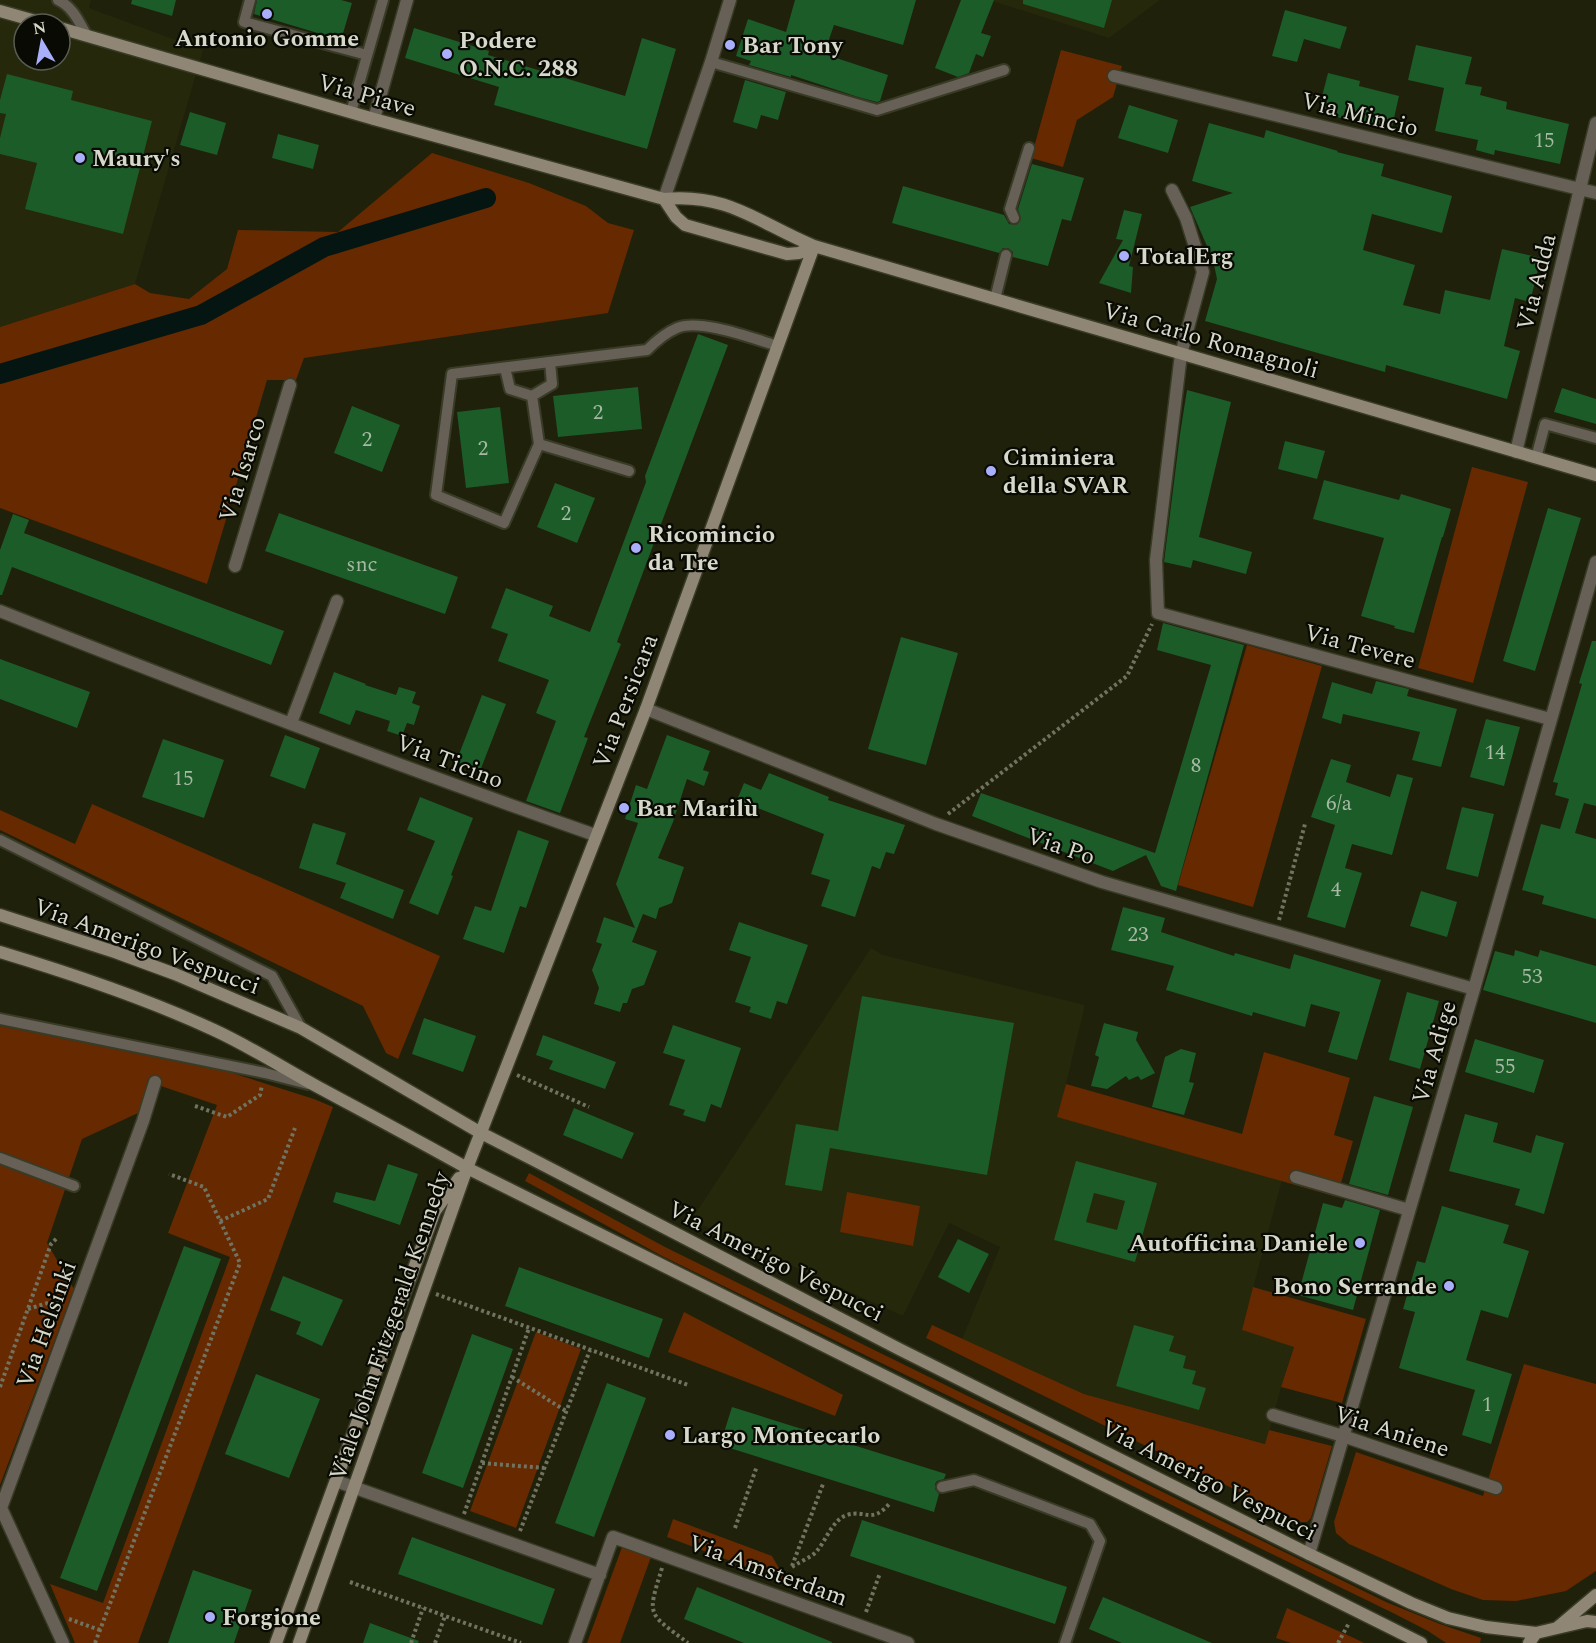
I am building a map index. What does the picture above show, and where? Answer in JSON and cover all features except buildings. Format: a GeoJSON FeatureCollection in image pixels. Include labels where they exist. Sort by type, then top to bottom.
{"type":"FeatureCollection","features":[{"type":"Feature","properties":{"kind":"street"},"geometry":{"type":"LineString","coordinates":[[374,119],[407,0]]}},
{"type":"Feature","properties":{"kind":"street"},"geometry":{"type":"LineString","coordinates":[[730,0],[664,199],[676,217],[685,225],[787,254],[799,253],[814,246]]}},
{"type":"Feature","properties":{"kind":"street","name":"Via Piave"},"geometry":{"type":"LineString","coordinates":[[72,32],[374,119],[664,199],[692,198],[726,205],[814,246]]}},
{"type":"Feature","properties":{"kind":"street","name":"Via Mincio"},"geometry":{"type":"LineString","coordinates":[[1114,76],[1596,193]]}},
{"type":"Feature","properties":{"kind":"street","name":"Via Adda"},"geometry":{"type":"LineString","coordinates":[[1516,452],[1596,123]]}},
{"type":"Feature","properties":{"kind":"street"},"geometry":{"type":"LineString","coordinates":[[1158,613],[1156,560],[1182,354],[1203,272],[1186,218],[1172,190]]}},
{"type":"Feature","properties":{"kind":"street","name":"Via Carlo Romagnoli"},"geometry":{"type":"LineString","coordinates":[[814,246],[1596,475]]}},
{"type":"Feature","properties":{"kind":"street","name":"Via Persicara"},"geometry":{"type":"LineString","coordinates":[[467,1168],[645,709],[814,246]]}},
{"type":"Feature","properties":{"kind":"street","name":"Via Isarco"},"geometry":{"type":"LineString","coordinates":[[235,566],[290,385]]}},
{"type":"Feature","properties":{"kind":"street","name":"Via Adige"},"geometry":{"type":"LineString","coordinates":[[1309,1554],[1596,562]]}},
{"type":"Feature","properties":{"kind":"street"},"geometry":{"type":"LineString","coordinates":[[291,723],[337,601]]}},
{"type":"Feature","properties":{"kind":"street","name":"Via Ticino"},"geometry":{"type":"LineString","coordinates":[[0,611],[139,666],[595,836]]}},
{"type":"Feature","properties":{"kind":"street","name":"Via Tevere"},"geometry":{"type":"LineString","coordinates":[[1158,613],[1550,719]]}},
{"type":"Feature","properties":{"kind":"street","name":"Via Po"},"geometry":{"type":"LineString","coordinates":[[645,709],[936,824],[1102,882],[1474,989]]}},
{"type":"Feature","properties":{"kind":"street","name":"Via Amerigo Vespucci"},"geometry":{"type":"LineString","coordinates":[[0,915],[175,974],[301,1029],[481,1133],[891,1344],[1309,1554],[1411,1603],[1448,1618],[1532,1638]]}},
{"type":"Feature","properties":{"kind":"street","name":"Via Amerigo Vespucci"},"geometry":{"type":"LineString","coordinates":[[0,952],[146,1001],[214,1029],[467,1168],[1421,1643]]}},
{"type":"Feature","properties":{"kind":"street","name":"Via Helsinki"},"geometry":{"type":"LineString","coordinates":[[63,1643],[2,1508],[155,1083]]}},
{"type":"Feature","properties":{"kind":"street","name":"Viale John Fitzgerald Kennedy"},"geometry":{"type":"LineString","coordinates":[[299,1643],[467,1168]]}},
{"type":"Feature","properties":{"kind":"street","name":"Viale John Fitzgerald Kennedy"},"geometry":{"type":"LineString","coordinates":[[276,1643],[435,1211],[467,1168]]}},
{"type":"Feature","properties":{"kind":"street"},"geometry":{"type":"LineString","coordinates":[[1296,1177],[1409,1210]]}},
{"type":"Feature","properties":{"kind":"street","name":"Via Aniene"},"geometry":{"type":"LineString","coordinates":[[1273,1415],[1343,1436],[1496,1488]]}},
{"type":"Feature","properties":{"kind":"street"},"geometry":{"type":"LineString","coordinates":[[336,1481],[600,1575],[575,1643]]}},
{"type":"Feature","properties":{"kind":"street","name":"Via Amsterdam"},"geometry":{"type":"LineString","coordinates":[[600,1575],[613,1537],[908,1643]]}},
{"type":"Feature","properties":{"kind":"street"},"geometry":{"type":"LineString","coordinates":[[1557,1628],[1596,1595]]}},
{"type":"Feature","properties":{"kind":"street"},"geometry":{"type":"LineString","coordinates":[[1532,1638],[1557,1628],[1587,1621],[1596,1622]]}},
{"type":"Feature","properties":{"kind":"lane"},"geometry":{"type":"LineString","coordinates":[[58,0],[72,10],[87,36]]}},
{"type":"Feature","properties":{"kind":"lane"},"geometry":{"type":"LineString","coordinates":[[250,0],[244,22],[367,55]]}},
{"type":"Feature","properties":{"kind":"lane"},"geometry":{"type":"LineString","coordinates":[[351,112],[383,0]]}},
{"type":"Feature","properties":{"kind":"lane"},"geometry":{"type":"LineString","coordinates":[[711,62],[877,110],[1004,70]]}},
{"type":"Feature","properties":{"kind":"lane"},"geometry":{"type":"LineString","coordinates":[[1014,218],[1010,209],[1029,148]]}},
{"type":"Feature","properties":{"kind":"lane"},"geometry":{"type":"LineString","coordinates":[[995,299],[1006,255]]}},
{"type":"Feature","properties":{"kind":"lane"},"geometry":{"type":"LineString","coordinates":[[532,396],[539,444],[504,523],[435,495],[452,374],[647,350],[662,336],[679,326],[699,325],[778,346]]}},
{"type":"Feature","properties":{"kind":"lane"},"geometry":{"type":"LineString","coordinates":[[505,368],[510,389],[532,396],[552,384],[550,362]]}},
{"type":"Feature","properties":{"kind":"lane"},"geometry":{"type":"LineString","coordinates":[[1536,458],[1545,424],[1596,438]]}},
{"type":"Feature","properties":{"kind":"lane"},"geometry":{"type":"LineString","coordinates":[[539,444],[629,471]]}},
{"type":"Feature","properties":{"kind":"lane"},"geometry":{"type":"LineString","coordinates":[[0,840],[272,976],[301,1029]]}},
{"type":"Feature","properties":{"kind":"lane"},"geometry":{"type":"LineString","coordinates":[[0,1019],[265,1073],[317,1087]]}},
{"type":"Feature","properties":{"kind":"lane"},"geometry":{"type":"LineString","coordinates":[[0,1158],[74,1186]]}},
{"type":"Feature","properties":{"kind":"lane"},"geometry":{"type":"LineString","coordinates":[[942,1487],[974,1480],[1090,1524],[1100,1541],[1065,1643]]}},
{"type":"Feature","properties":{"kind":"path"},"geometry":{"type":"LineString","coordinates":[[936,824],[1127,676],[1158,613]]}},
{"type":"Feature","properties":{"kind":"path"},"geometry":{"type":"LineString","coordinates":[[1276,933],[1305,824]]}},
{"type":"Feature","properties":{"kind":"path"},"geometry":{"type":"LineString","coordinates":[[505,1070],[589,1107]]}},
{"type":"Feature","properties":{"kind":"path"},"geometry":{"type":"LineString","coordinates":[[195,1106],[227,1117],[260,1095],[265,1073]]}},
{"type":"Feature","properties":{"kind":"path"},"geometry":{"type":"LineString","coordinates":[[220,1221],[268,1199],[296,1128]]}},
{"type":"Feature","properties":{"kind":"path"},"geometry":{"type":"LineString","coordinates":[[95,1643],[240,1263],[204,1187],[170,1174]]}},
{"type":"Feature","properties":{"kind":"path"},"geometry":{"type":"LineString","coordinates":[[0,1387],[51,1244],[58,1237]]}},
{"type":"Feature","properties":{"kind":"path"},"geometry":{"type":"LineString","coordinates":[[424,1289],[688,1385]]}},
{"type":"Feature","properties":{"kind":"path"},"geometry":{"type":"LineString","coordinates":[[28,1310],[80,1293]]}},
{"type":"Feature","properties":{"kind":"path"},"geometry":{"type":"LineString","coordinates":[[460,1525],[530,1328]]}},
{"type":"Feature","properties":{"kind":"path"},"geometry":{"type":"LineString","coordinates":[[515,1545],[590,1350]]}},
{"type":"Feature","properties":{"kind":"path"},"geometry":{"type":"LineString","coordinates":[[512,1377],[566,1411]]}},
{"type":"Feature","properties":{"kind":"path"},"geometry":{"type":"LineString","coordinates":[[482,1463],[544,1468]]}},
{"type":"Feature","properties":{"kind":"path"},"geometry":{"type":"LineString","coordinates":[[735,1528],[757,1466]]}},
{"type":"Feature","properties":{"kind":"path"},"geometry":{"type":"LineString","coordinates":[[823,1484],[792,1567],[815,1553],[838,1520],[847,1515],[870,1516],[882,1512],[890,1503]]}},
{"type":"Feature","properties":{"kind":"path"},"geometry":{"type":"LineString","coordinates":[[666,1556],[651,1603],[653,1614],[658,1621],[688,1643]]}},
{"type":"Feature","properties":{"kind":"path"},"geometry":{"type":"LineString","coordinates":[[862,1626],[880,1573]]}},
{"type":"Feature","properties":{"kind":"path"},"geometry":{"type":"LineString","coordinates":[[350,1582],[521,1643]]}},
{"type":"Feature","properties":{"kind":"path"},"geometry":{"type":"LineString","coordinates":[[411,1643],[423,1608]]}},
{"type":"Feature","properties":{"kind":"path"},"geometry":{"type":"LineString","coordinates":[[1338,1643],[1356,1610]]}},
{"type":"Feature","properties":{"kind":"path"},"geometry":{"type":"LineString","coordinates":[[48,1612],[100,1630]]}},
{"type":"Feature","properties":{"kind":"path"},"geometry":{"type":"LineString","coordinates":[[435,1643],[445,1616]]}},
{"type":"Feature","properties":{"kind":"shaded area"},"geometry":{"type":"Polygon","coordinates":[[[0,0],[91,0],[89,8],[203,50],[135,284],[0,327],[0,0]]]}},
{"type":"Feature","properties":{"kind":"shaded area"},"geometry":{"type":"Polygon","coordinates":[[[989,0],[1160,0],[1109,38],[989,0]]]}},
{"type":"Feature","properties":{"kind":"shaded area"},"geometry":{"type":"Polygon","coordinates":[[[1061,50],[1122,66],[1113,97],[1077,120],[1063,167],[1031,158],[1061,50]]]}},
{"type":"Feature","properties":{"kind":"shaded area"},"geometry":{"type":"Polygon","coordinates":[[[432,153],[529,183],[586,206],[608,223],[634,230],[608,313],[304,358],[296,380],[267,380],[207,584],[0,508],[0,327],[135,284],[150,293],[189,299],[227,269],[238,230],[338,232],[432,153]]]}},
{"type":"Feature","properties":{"kind":"shaded area"},"geometry":{"type":"Polygon","coordinates":[[[1472,467],[1528,482],[1473,683],[1418,668],[1472,467]]]}},
{"type":"Feature","properties":{"kind":"shaded area"},"geometry":{"type":"Polygon","coordinates":[[[1247,645],[1322,666],[1253,907],[1178,885],[1247,645]]]}},
{"type":"Feature","properties":{"kind":"shaded area"},"geometry":{"type":"Polygon","coordinates":[[[92,804],[440,956],[398,1059],[386,1053],[363,1006],[0,830],[0,810],[75,844],[92,804]]]}},
{"type":"Feature","properties":{"kind":"shaded area"},"geometry":{"type":"Polygon","coordinates":[[[871,948],[883,955],[1085,1005],[1058,1117],[1282,1180],[1242,1330],[1294,1346],[1266,1444],[1084,1394],[962,1339],[1000,1247],[949,1223],[903,1316],[691,1220],[871,948]]]}},
{"type":"Feature","properties":{"kind":"shaded area"},"geometry":{"type":"Polygon","coordinates":[[[0,1026],[229,1072],[333,1107],[138,1643],[75,1643],[50,1584],[103,1603],[230,1257],[168,1233],[217,1105],[149,1082],[138,1113],[82,1139],[47,1243],[74,1289],[0,1485],[0,1026]]]}},
{"type":"Feature","properties":{"kind":"shaded area"},"geometry":{"type":"Polygon","coordinates":[[[1264,1052],[1350,1078],[1334,1135],[1353,1141],[1337,1197],[1057,1117],[1066,1084],[1242,1134],[1264,1052]]]}},
{"type":"Feature","properties":{"kind":"shaded area"},"geometry":{"type":"Polygon","coordinates":[[[529,1173],[665,1247],[1386,1602],[1481,1638],[1480,1643],[1446,1643],[1395,1614],[662,1256],[525,1181],[529,1173]]]}},
{"type":"Feature","properties":{"kind":"shaded area"},"geometry":{"type":"Polygon","coordinates":[[[847,1192],[920,1206],[913,1246],[840,1232],[847,1192]]]}},
{"type":"Feature","properties":{"kind":"shaded area"},"geometry":{"type":"Polygon","coordinates":[[[1253,1287],[1366,1319],[1342,1403],[1281,1387],[1294,1347],[1242,1330],[1253,1287]]]}},
{"type":"Feature","properties":{"kind":"shaded area"},"geometry":{"type":"Polygon","coordinates":[[[684,1312],[843,1395],[835,1416],[668,1352],[684,1312]]]}},
{"type":"Feature","properties":{"kind":"shaded area"},"geometry":{"type":"Polygon","coordinates":[[[932,1325],[1084,1394],[1265,1444],[1269,1430],[1332,1446],[1311,1518],[1307,1522],[1301,1522],[926,1338],[932,1325]]]}},
{"type":"Feature","properties":{"kind":"shaded area"},"geometry":{"type":"Polygon","coordinates":[[[536,1332],[581,1349],[516,1528],[470,1511],[536,1332]]]}},
{"type":"Feature","properties":{"kind":"shaded area"},"geometry":{"type":"Polygon","coordinates":[[[1524,1364],[1596,1384],[1596,1571],[1566,1591],[1516,1601],[1483,1600],[1451,1589],[1349,1544],[1336,1533],[1334,1522],[1356,1452],[1483,1496],[1524,1364]]]}},
{"type":"Feature","properties":{"kind":"shaded area"},"geometry":{"type":"Polygon","coordinates":[[[673,1519],[772,1556],[787,1582],[667,1537],[673,1519]]]}},
{"type":"Feature","properties":{"kind":"shaded area"},"geometry":{"type":"Polygon","coordinates":[[[622,1547],[651,1557],[620,1643],[587,1643],[622,1547]]]}},
{"type":"Feature","properties":{"kind":"shaded area"},"geometry":{"type":"Polygon","coordinates":[[[1287,1608],[1364,1643],[1291,1643],[1276,1638],[1287,1608]]]}},
{"type":"Feature","properties":{"kind":"waterway"},"geometry":{"type":"LineString","coordinates":[[0,374],[201,315],[324,247],[486,198]]}},
{"type":"Feature","properties":{"kind":"place","name":"Antonio Gomme"},"geometry":{"type":"Point","coordinates":[267,14]}},
{"type":"Feature","properties":{"kind":"place","name":"Bar Tony"},"geometry":{"type":"Point","coordinates":[730,45]}},
{"type":"Feature","properties":{"kind":"place","name":"Podere O.N.C. 288"},"geometry":{"type":"Point","coordinates":[447,54]}},
{"type":"Feature","properties":{"kind":"place","name":"Maury's"},"geometry":{"type":"Point","coordinates":[80,158]}},
{"type":"Feature","properties":{"kind":"place","name":"TotalErg"},"geometry":{"type":"Point","coordinates":[1124,256]}},
{"type":"Feature","properties":{"kind":"place","name":"Ciminiera della SVAR"},"geometry":{"type":"Point","coordinates":[991,471]}},
{"type":"Feature","properties":{"kind":"place","name":"Ricomincio da Tre"},"geometry":{"type":"Point","coordinates":[636,548]}},
{"type":"Feature","properties":{"kind":"place","name":"Bar Marilù"},"geometry":{"type":"Point","coordinates":[624,808]}},
{"type":"Feature","properties":{"kind":"place","name":"Autofficina Daniele"},"geometry":{"type":"Point","coordinates":[1360,1243]}},
{"type":"Feature","properties":{"kind":"place","name":"Bono Serrande"},"geometry":{"type":"Point","coordinates":[1449,1286]}},
{"type":"Feature","properties":{"kind":"place","name":"Largo Montecarlo"},"geometry":{"type":"Point","coordinates":[670,1435]}},
{"type":"Feature","properties":{"kind":"place","name":"Forgione"},"geometry":{"type":"Point","coordinates":[210,1617]}}]}
